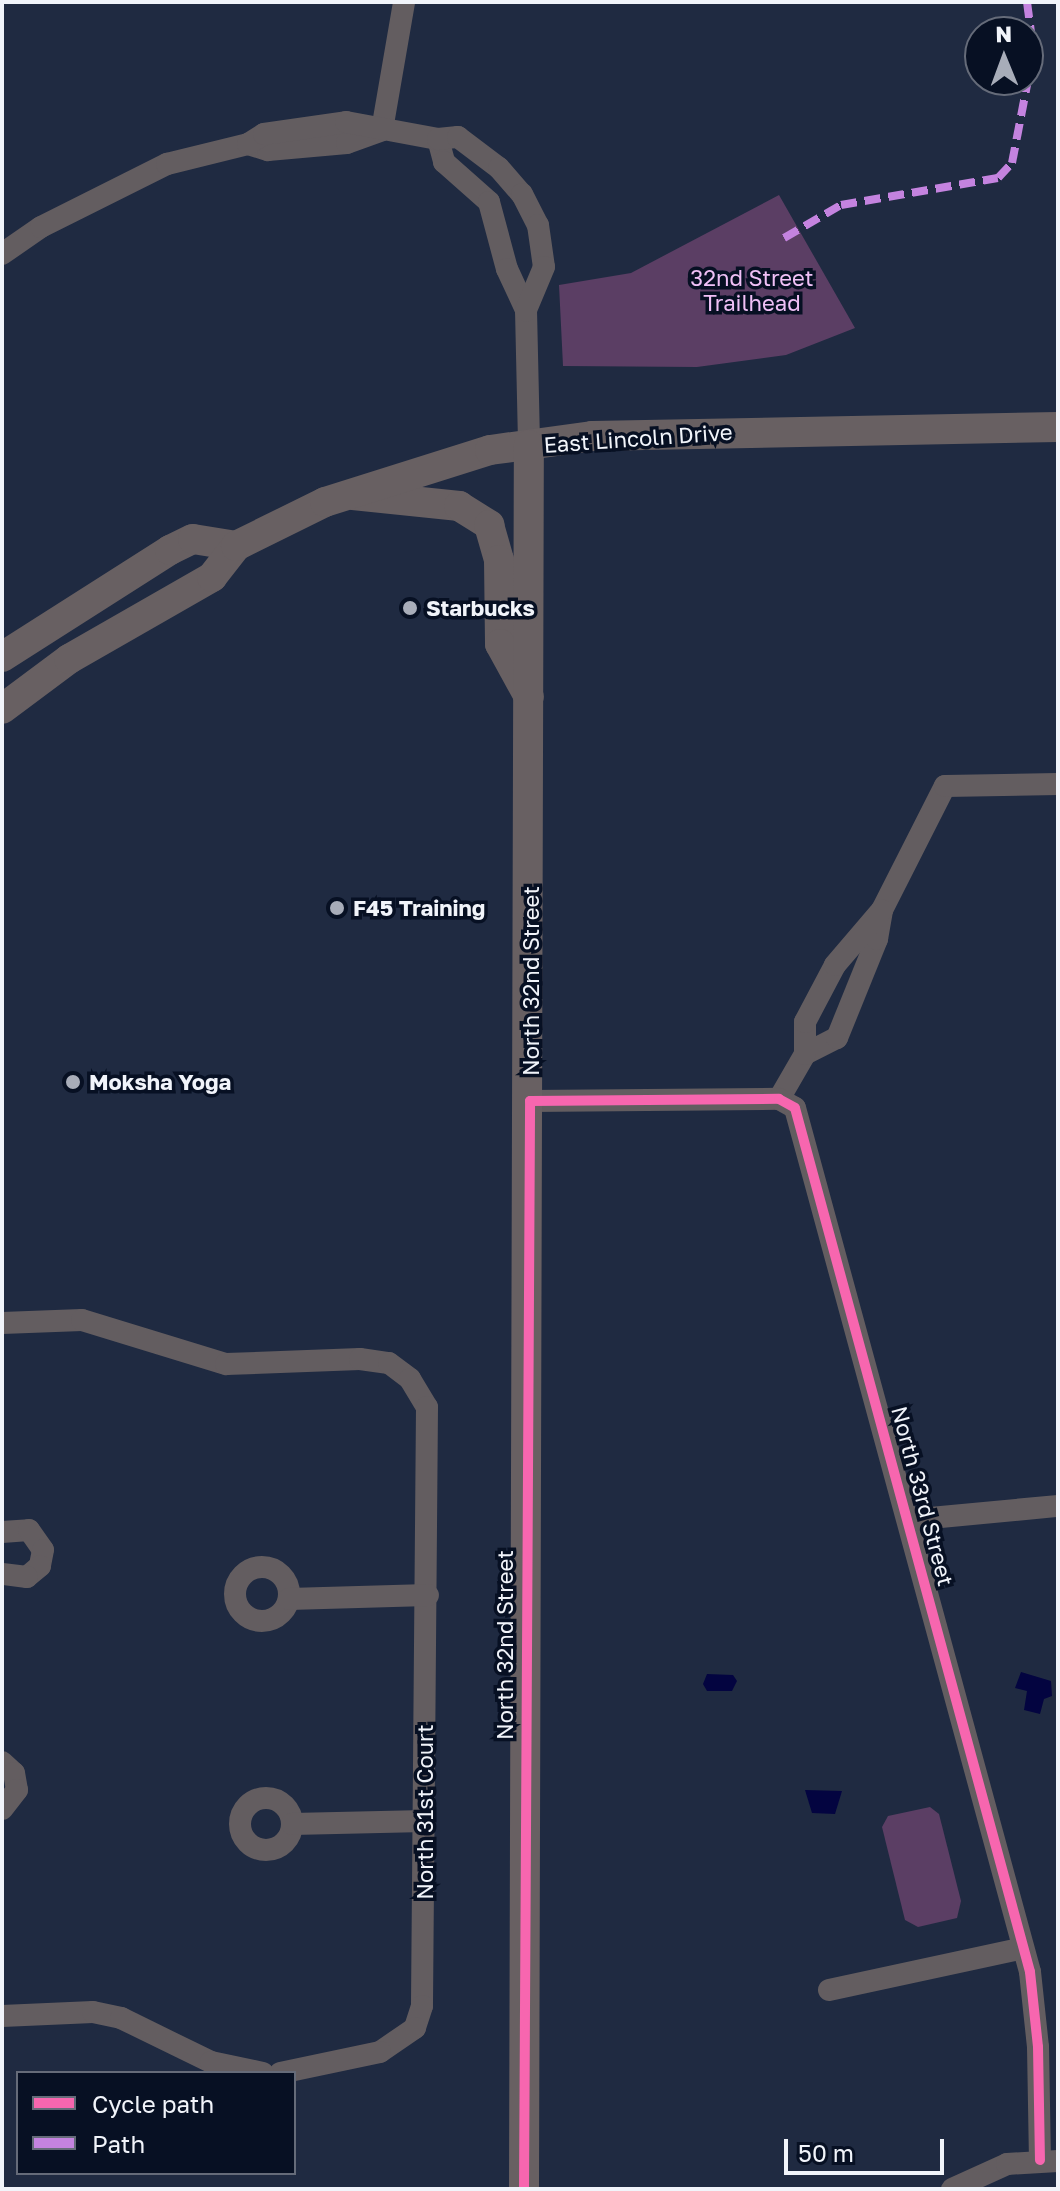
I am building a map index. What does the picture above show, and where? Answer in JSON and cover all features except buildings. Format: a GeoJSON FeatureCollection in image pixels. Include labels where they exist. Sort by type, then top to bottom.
{"type":"FeatureCollection","features":[{"type":"Feature","properties":{"kind":"main road","name":"East Lincoln Drive"},"geometry":{"type":"LineString","coordinates":[[2,709],[69,659],[212,577],[236,546],[347,494],[399,475],[529,445],[676,433],[1058,427]]}},
{"type":"Feature","properties":{"kind":"main road","name":"North 32nd Street"},"geometry":{"type":"LineString","coordinates":[[524,2189],[530,1101],[529,445]]}},
{"type":"Feature","properties":{"kind":"main road"},"geometry":{"type":"LineString","coordinates":[[347,494],[459,506],[489,525],[499,560],[500,644],[531,701]]}},
{"type":"Feature","properties":{"kind":"main road"},"geometry":{"type":"LineString","coordinates":[[2,657],[115,581],[193,539],[236,546]]}},
{"type":"Feature","properties":{"kind":"street"},"geometry":{"type":"LineString","coordinates":[[382,130],[404,2]]}},
{"type":"Feature","properties":{"kind":"street"},"geometry":{"type":"LineString","coordinates":[[2,254],[41,227],[167,164],[248,144],[268,150],[347,143],[382,130],[438,139],[458,137],[499,168],[522,194],[538,225],[544,267],[526,310]]}},
{"type":"Feature","properties":{"kind":"street"},"geometry":{"type":"LineString","coordinates":[[438,139],[444,162],[489,202],[507,269],[526,310],[529,445]]}},
{"type":"Feature","properties":{"kind":"street"},"geometry":{"type":"LineString","coordinates":[[477,189],[499,168]]}},
{"type":"Feature","properties":{"kind":"street"},"geometry":{"type":"LineString","coordinates":[[530,1101],[779,1099],[805,1054],[805,1022],[835,965],[882,910],[945,786],[1058,784]]}},
{"type":"Feature","properties":{"kind":"street"},"geometry":{"type":"LineString","coordinates":[[805,1054],[837,1038],[877,939],[882,910]]}},
{"type":"Feature","properties":{"kind":"street","name":"North 33rd Street"},"geometry":{"type":"LineString","coordinates":[[779,1099],[795,1108],[802,1124],[1023,1948],[1035,2007],[1049,2160]]}},
{"type":"Feature","properties":{"kind":"street","name":"North 31st Court"},"geometry":{"type":"LineString","coordinates":[[2,1323],[82,1320],[226,1364],[360,1359],[389,1363],[410,1379],[427,1407],[425,1985],[415,2028],[380,2052],[290,2071]]}},
{"type":"Feature","properties":{"kind":"street"},"geometry":{"type":"LineString","coordinates":[[909,1520],[1058,1506]]}},
{"type":"Feature","properties":{"kind":"street"},"geometry":{"type":"LineString","coordinates":[[2,1532],[29,1530],[41,1541],[43,1558],[27,1577],[2,1574]]}},
{"type":"Feature","properties":{"kind":"street"},"geometry":{"type":"LineString","coordinates":[[289,1599],[428,1595]]}},
{"type":"Feature","properties":{"kind":"street"},"geometry":{"type":"LineString","coordinates":[[2,1762],[14,1773],[17,1790],[2,1809]]}},
{"type":"Feature","properties":{"kind":"street"},"geometry":{"type":"LineString","coordinates":[[292,1824],[425,1821]]}},
{"type":"Feature","properties":{"kind":"street"},"geometry":{"type":"LineString","coordinates":[[829,1990],[1023,1948]]}},
{"type":"Feature","properties":{"kind":"street"},"geometry":{"type":"LineString","coordinates":[[2,2016],[80,2012],[121,2018],[211,2062],[254,2071]]}},
{"type":"Feature","properties":{"kind":"street"},"geometry":{"type":"LineString","coordinates":[[952,2189],[1007,2164],[1049,2160]]}},
{"type":"Feature","properties":{"kind":"green space","name":"32nd Street Trailhead"},"geometry":{"type":"Polygon","coordinates":[[[779,195],[855,328],[786,355],[697,367],[563,366],[559,285],[631,273],[779,195]]]}},
{"type":"Feature","properties":{"kind":"green space"},"geometry":{"type":"Polygon","coordinates":[[[930,1807],[939,1814],[961,1901],[957,1918],[918,1927],[905,1920],[882,1827],[888,1816],[930,1807]]]}},
{"type":"Feature","properties":{"kind":"shaded area"},"geometry":{"type":"Polygon","coordinates":[[[1021,1672],[1051,1681],[1052,1696],[1044,1699],[1040,1714],[1024,1710],[1027,1691],[1015,1688],[1021,1672]]]}},
{"type":"Feature","properties":{"kind":"shaded area"},"geometry":{"type":"Polygon","coordinates":[[[707,1674],[733,1675],[737,1681],[732,1691],[707,1691],[703,1684],[707,1674]]]}},
{"type":"Feature","properties":{"kind":"shaded area"},"geometry":{"type":"Polygon","coordinates":[[[805,1790],[842,1791],[835,1814],[812,1813],[805,1790]]]}},
{"type":"Feature","properties":{"kind":"marked path"},"geometry":{"type":"LineString","coordinates":[[1027,2],[1029,16]]}},
{"type":"Feature","properties":{"kind":"marked path"},"geometry":{"type":"LineString","coordinates":[[784,238],[841,205],[998,178],[1012,163],[1025,96]]}},
{"type":"Feature","properties":{"kind":"cycle path"},"geometry":{"type":"LineString","coordinates":[[524,2189],[530,1101],[779,1099],[795,1108],[1030,1972],[1038,2047],[1040,2160]]}},
{"type":"Feature","properties":{"kind":"place","name":"Starbucks"},"geometry":{"type":"Point","coordinates":[410,608]}},
{"type":"Feature","properties":{"kind":"place","name":"F45 Training"},"geometry":{"type":"Point","coordinates":[337,908]}},
{"type":"Feature","properties":{"kind":"place","name":"Moksha Yoga"},"geometry":{"type":"Point","coordinates":[73,1082]}}]}
